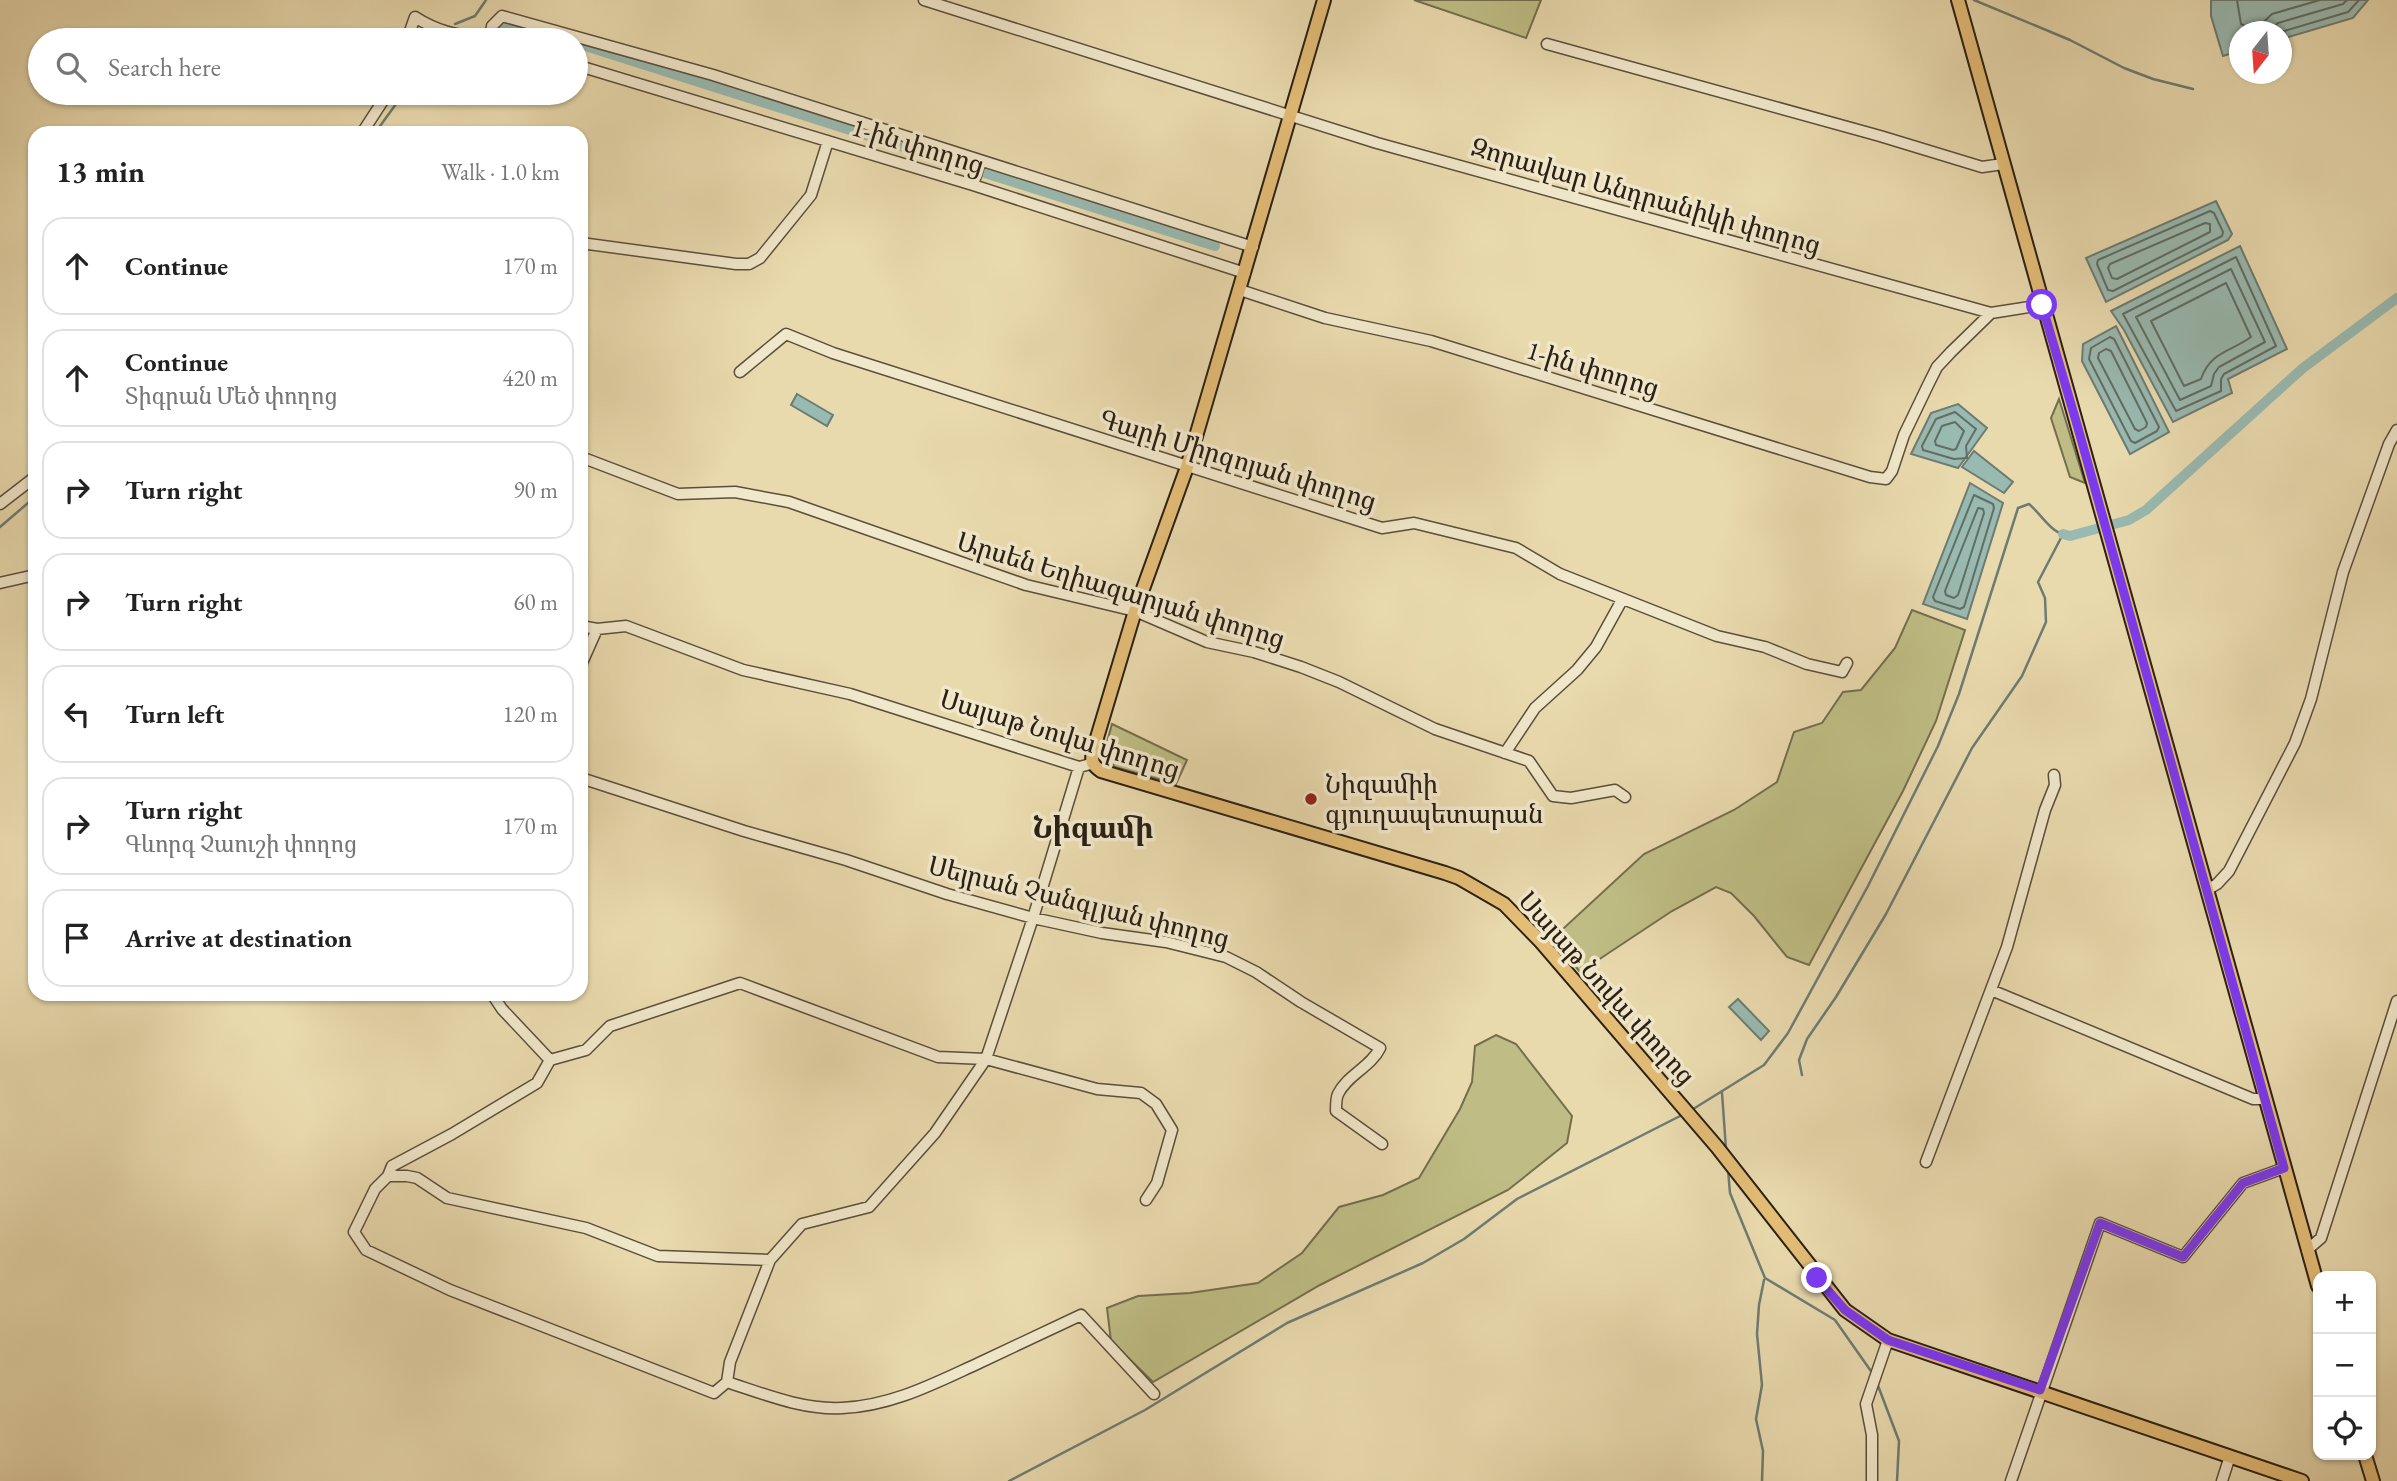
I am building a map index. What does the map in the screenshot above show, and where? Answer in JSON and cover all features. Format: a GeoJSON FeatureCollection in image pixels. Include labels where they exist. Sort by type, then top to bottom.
{"type":"FeatureCollection","features":[{"type":"Feature","properties":{"kind":"main road"},"geometry":{"type":"LineString","coordinates":[[1092,762],[1135,611],[1187,467],[1324,0]]}},
{"type":"Feature","properties":{"kind":"main road"},"geometry":{"type":"LineString","coordinates":[[1958,0],[2313,1271]]}},
{"type":"Feature","properties":{"kind":"main road","name":"Սայաթ Նովա փողոց"},"geometry":{"type":"LineString","coordinates":[[1092,762],[1101,771],[1445,873],[1484,891],[1504,904],[1541,942],[1717,1147],[1845,1310],[1888,1340],[2230,1456],[2272,1476],[2302,1481]]}},
{"type":"Feature","properties":{"kind":"main road"},"geometry":{"type":"LineString","coordinates":[[2367,1460],[2373,1481]]}},
{"type":"Feature","properties":{"kind":"street","name":"Զորավար Անդրանիկի փողոց"},"geometry":{"type":"LineString","coordinates":[[925,0],[1377,144],[1991,313]]}},
{"type":"Feature","properties":{"kind":"street"},"geometry":{"type":"LineString","coordinates":[[492,28],[502,16],[545,28]]}},
{"type":"Feature","properties":{"kind":"street"},"geometry":{"type":"LineString","coordinates":[[411,28],[415,17],[434,28]]}},
{"type":"Feature","properties":{"kind":"street"},"geometry":{"type":"LineString","coordinates":[[588,40],[713,75],[1253,247]]}},
{"type":"Feature","properties":{"kind":"street"},"geometry":{"type":"LineString","coordinates":[[1547,44],[1982,167],[2003,164]]}},
{"type":"Feature","properties":{"kind":"street","name":"1-ին փողոց"},"geometry":{"type":"LineString","coordinates":[[588,69],[973,185],[1245,273]]}},
{"type":"Feature","properties":{"kind":"street"},"geometry":{"type":"LineString","coordinates":[[367,126],[380,105]]}},
{"type":"Feature","properties":{"kind":"street"},"geometry":{"type":"LineString","coordinates":[[588,244],[749,264],[760,258],[811,195],[828,141]]}},
{"type":"Feature","properties":{"kind":"street"},"geometry":{"type":"LineString","coordinates":[[973,185],[980,162]]}},
{"type":"Feature","properties":{"kind":"street","name":"1-ին փողոց"},"geometry":{"type":"LineString","coordinates":[[1240,290],[1325,318],[1431,341],[1870,477],[1886,479],[1892,471],[1904,435],[1937,367],[1991,313]]}},
{"type":"Feature","properties":{"kind":"street"},"geometry":{"type":"LineString","coordinates":[[1991,313],[2042,305]]}},
{"type":"Feature","properties":{"kind":"street","name":"Գարի Միրզոյան փողոց"},"geometry":{"type":"LineString","coordinates":[[740,372],[786,334],[846,357],[1382,528],[1414,523],[1516,548],[1560,574],[1622,600],[1717,636],[1765,647],[1807,664],[1842,672],[1847,663]]}},
{"type":"Feature","properties":{"kind":"street"},"geometry":{"type":"LineString","coordinates":[[2207,890],[2229,871],[2295,743],[2311,699],[2343,572],[2389,444],[2397,430]]}},
{"type":"Feature","properties":{"kind":"street","name":"Արսեն Եղիազարյան փողոց"},"geometry":{"type":"LineString","coordinates":[[588,460],[678,494],[734,492],[789,502],[1026,585],[1135,611],[1208,642],[1254,652],[1314,672],[1435,729],[1530,761],[1553,796],[1571,798],[1615,790],[1625,797]]}},
{"type":"Feature","properties":{"kind":"street"},"geometry":{"type":"LineString","coordinates":[[0,504],[28,482]]}},
{"type":"Feature","properties":{"kind":"street"},"geometry":{"type":"LineString","coordinates":[[0,583],[28,577]]}},
{"type":"Feature","properties":{"kind":"street"},"geometry":{"type":"LineString","coordinates":[[1505,753],[1535,708],[1577,670],[1596,647],[1622,600]]}},
{"type":"Feature","properties":{"kind":"street","name":"Սայաթ Նովա փողոց"},"geometry":{"type":"LineString","coordinates":[[588,627],[626,626],[743,670],[850,694],[1079,767],[1092,762]]}},
{"type":"Feature","properties":{"kind":"street"},"geometry":{"type":"LineString","coordinates":[[588,649],[597,629]]}},
{"type":"Feature","properties":{"kind":"street"},"geometry":{"type":"LineString","coordinates":[[1079,767],[986,1059],[935,1133],[869,1208],[802,1224],[770,1260],[730,1362],[727,1382],[714,1393],[450,1290],[366,1250],[354,1233],[375,1189],[388,1176],[391,1166],[452,1134],[537,1083],[550,1060],[586,1050],[610,1026],[740,983],[938,1057],[986,1059],[1097,1089],[1141,1093],[1156,1104],[1172,1130],[1157,1184],[1146,1200]]}},
{"type":"Feature","properties":{"kind":"street"},"geometry":{"type":"LineString","coordinates":[[1926,1162],[2007,947],[2045,810],[2055,785],[2054,775]]}},
{"type":"Feature","properties":{"kind":"street","name":"Սեյրան Չանգլյան փողոց"},"geometry":{"type":"LineString","coordinates":[[588,780],[947,894],[1033,918],[1101,933],[1166,942],[1226,957],[1256,972],[1380,1048],[1376,1057],[1359,1070],[1338,1094],[1336,1111],[1382,1144]]}},
{"type":"Feature","properties":{"kind":"street"},"geometry":{"type":"LineString","coordinates":[[1991,990],[2253,1099],[2266,1099]]}},
{"type":"Feature","properties":{"kind":"street"},"geometry":{"type":"LineString","coordinates":[[497,1001],[550,1060]]}},
{"type":"Feature","properties":{"kind":"street"},"geometry":{"type":"LineString","coordinates":[[2307,1250],[2321,1238],[2397,1001]]}},
{"type":"Feature","properties":{"kind":"street"},"geometry":{"type":"LineString","coordinates":[[2011,1481],[2040,1390],[2100,1223],[2183,1257],[2243,1183],[2284,1168]]}},
{"type":"Feature","properties":{"kind":"street"},"geometry":{"type":"LineString","coordinates":[[388,1176],[417,1178],[447,1198],[586,1228],[657,1256],[770,1260]]}},
{"type":"Feature","properties":{"kind":"street"},"geometry":{"type":"LineString","coordinates":[[727,1382],[805,1405],[841,1408],[876,1404],[918,1391],[1081,1315],[1154,1394]]}},
{"type":"Feature","properties":{"kind":"street"},"geometry":{"type":"LineString","coordinates":[[1872,1481],[1872,1435],[1866,1404],[1888,1340]]}},
{"type":"Feature","properties":{"kind":"street"},"geometry":{"type":"LineString","coordinates":[[2222,1481],[2230,1456]]}},
{"type":"Feature","properties":{"kind":"shaded area"},"geometry":{"type":"Polygon","coordinates":[[[1414,0],[1541,0],[1526,38],[1414,0]]]}},
{"type":"Feature","properties":{"kind":"shaded area"},"geometry":{"type":"Polygon","coordinates":[[[2059,399],[2085,483],[2070,477],[2051,418],[2059,399]]]}},
{"type":"Feature","properties":{"kind":"shaded area"},"geometry":{"type":"Polygon","coordinates":[[[1912,610],[1965,630],[1936,721],[1903,791],[1809,965],[1787,957],[1754,916],[1731,893],[1716,887],[1672,911],[1580,972],[1552,939],[1644,854],[1734,810],[1777,782],[1794,732],[1822,723],[1843,692],[1861,690],[1895,648],[1912,610]]]}},
{"type":"Feature","properties":{"kind":"shaded area"},"geometry":{"type":"Polygon","coordinates":[[[1112,724],[1187,760],[1176,784],[1115,767],[1104,753],[1112,724]]]}},
{"type":"Feature","properties":{"kind":"shaded area"},"geometry":{"type":"Polygon","coordinates":[[[1496,1035],[1516,1044],[1572,1116],[1567,1143],[1508,1190],[1320,1285],[1153,1382],[1111,1341],[1107,1308],[1138,1296],[1190,1293],[1258,1283],[1302,1253],[1339,1207],[1383,1195],[1419,1178],[1460,1109],[1472,1082],[1475,1046],[1496,1035]]]}},
{"type":"Feature","properties":{"kind":"water"},"geometry":{"type":"Polygon","coordinates":[[[2211,0],[2368,0],[2353,18],[2292,36],[2292,21],[2229,21],[2229,54],[2223,56],[2211,16],[2211,0]]]}},
{"type":"Feature","properties":{"kind":"water"},"geometry":{"type":"Polygon","coordinates":[[[2216,201],[2232,234],[2228,240],[2106,302],[2086,258],[2216,201]]]}},
{"type":"Feature","properties":{"kind":"water"},"geometry":{"type":"Polygon","coordinates":[[[2240,246],[2287,349],[2228,379],[2232,393],[2173,422],[2111,311],[2240,246]]]}},
{"type":"Feature","properties":{"kind":"water"},"geometry":{"type":"Polygon","coordinates":[[[2116,326],[2169,432],[2130,454],[2082,361],[2083,344],[2116,326]]]}},
{"type":"Feature","properties":{"kind":"water"},"geometry":{"type":"Polygon","coordinates":[[[797,394],[833,415],[827,426],[791,405],[797,394]]]}},
{"type":"Feature","properties":{"kind":"water"},"geometry":{"type":"Polygon","coordinates":[[[1958,404],[1987,428],[1958,468],[1911,454],[1931,413],[1958,404]]]}},
{"type":"Feature","properties":{"kind":"water"},"geometry":{"type":"Polygon","coordinates":[[[1974,451],[2013,482],[2004,493],[1962,467],[1974,451]]]}},
{"type":"Feature","properties":{"kind":"water"},"geometry":{"type":"Polygon","coordinates":[[[1970,483],[2003,503],[1967,619],[1923,604],[1970,483]]]}},
{"type":"Feature","properties":{"kind":"water"},"geometry":{"type":"Polygon","coordinates":[[[1738,999],[1769,1031],[1761,1040],[1729,1007],[1738,999]]]}},
{"type":"Feature","properties":{"kind":"waterway"},"geometry":{"type":"LineString","coordinates":[[455,24],[475,16],[486,0]]}},
{"type":"Feature","properties":{"kind":"waterway"},"geometry":{"type":"LineString","coordinates":[[1974,0],[2070,40],[2124,68],[2193,89]]}},
{"type":"Feature","properties":{"kind":"waterway"},"geometry":{"type":"LineString","coordinates":[[496,28],[505,24],[520,28]]}},
{"type":"Feature","properties":{"kind":"waterway"},"geometry":{"type":"LineString","coordinates":[[588,47],[1215,246]]}},
{"type":"Feature","properties":{"kind":"waterway"},"geometry":{"type":"LineString","coordinates":[[380,126],[395,105]]}},
{"type":"Feature","properties":{"kind":"waterway"},"geometry":{"type":"LineString","coordinates":[[2063,534],[2070,536],[2129,520],[2146,510],[2303,368],[2397,298]]}},
{"type":"Feature","properties":{"kind":"waterway"},"geometry":{"type":"LineString","coordinates":[[0,527],[28,503]]}},
{"type":"Feature","properties":{"kind":"waterway"},"geometry":{"type":"LineString","coordinates":[[1690,1111],[1764,1065],[1788,1033],[1868,886],[1938,746],[1959,694],[2018,508],[2029,504],[2049,526],[2063,534],[2038,582],[2045,598],[2046,622],[2022,676],[1972,748],[1886,914],[1807,1039],[1799,1060],[1802,1075]]}},
{"type":"Feature","properties":{"kind":"waterway"},"geometry":{"type":"LineString","coordinates":[[1722,1093],[1726,1149]]}},
{"type":"Feature","properties":{"kind":"waterway"},"geometry":{"type":"LineString","coordinates":[[1009,1481],[1145,1410],[1287,1323],[1423,1263],[1464,1239],[1517,1199],[1684,1114]]}},
{"type":"Feature","properties":{"kind":"waterway"},"geometry":{"type":"LineString","coordinates":[[1728,1170],[1730,1193],[1765,1278],[1835,1320],[1873,1374]]}},
{"type":"Feature","properties":{"kind":"waterway"},"geometry":{"type":"LineString","coordinates":[[1762,1481],[1763,1451],[1756,1419],[1762,1385],[1757,1334],[1764,1280]]}},
{"type":"Feature","properties":{"kind":"waterway"},"geometry":{"type":"LineString","coordinates":[[1877,1383],[1899,1441],[1897,1481]]}},
{"type":"Feature","properties":{"kind":"place","name":"Նիզամիի գյուղապետարան"},"geometry":{"type":"Point","coordinates":[1311,799]}},
{"type":"Feature","properties":{"kind":"district","name":"Նիզամի"},"geometry":{"type":"Point","coordinates":[1093,828]}},
{"type":"Feature","properties":{"kind":"route"},"geometry":{"type":"LineString","coordinates":[[1817,1278],[1845,1310],[1888,1340],[2040,1390],[2100,1223],[2183,1257],[2243,1183],[2284,1168],[2042,305]]}}]}
